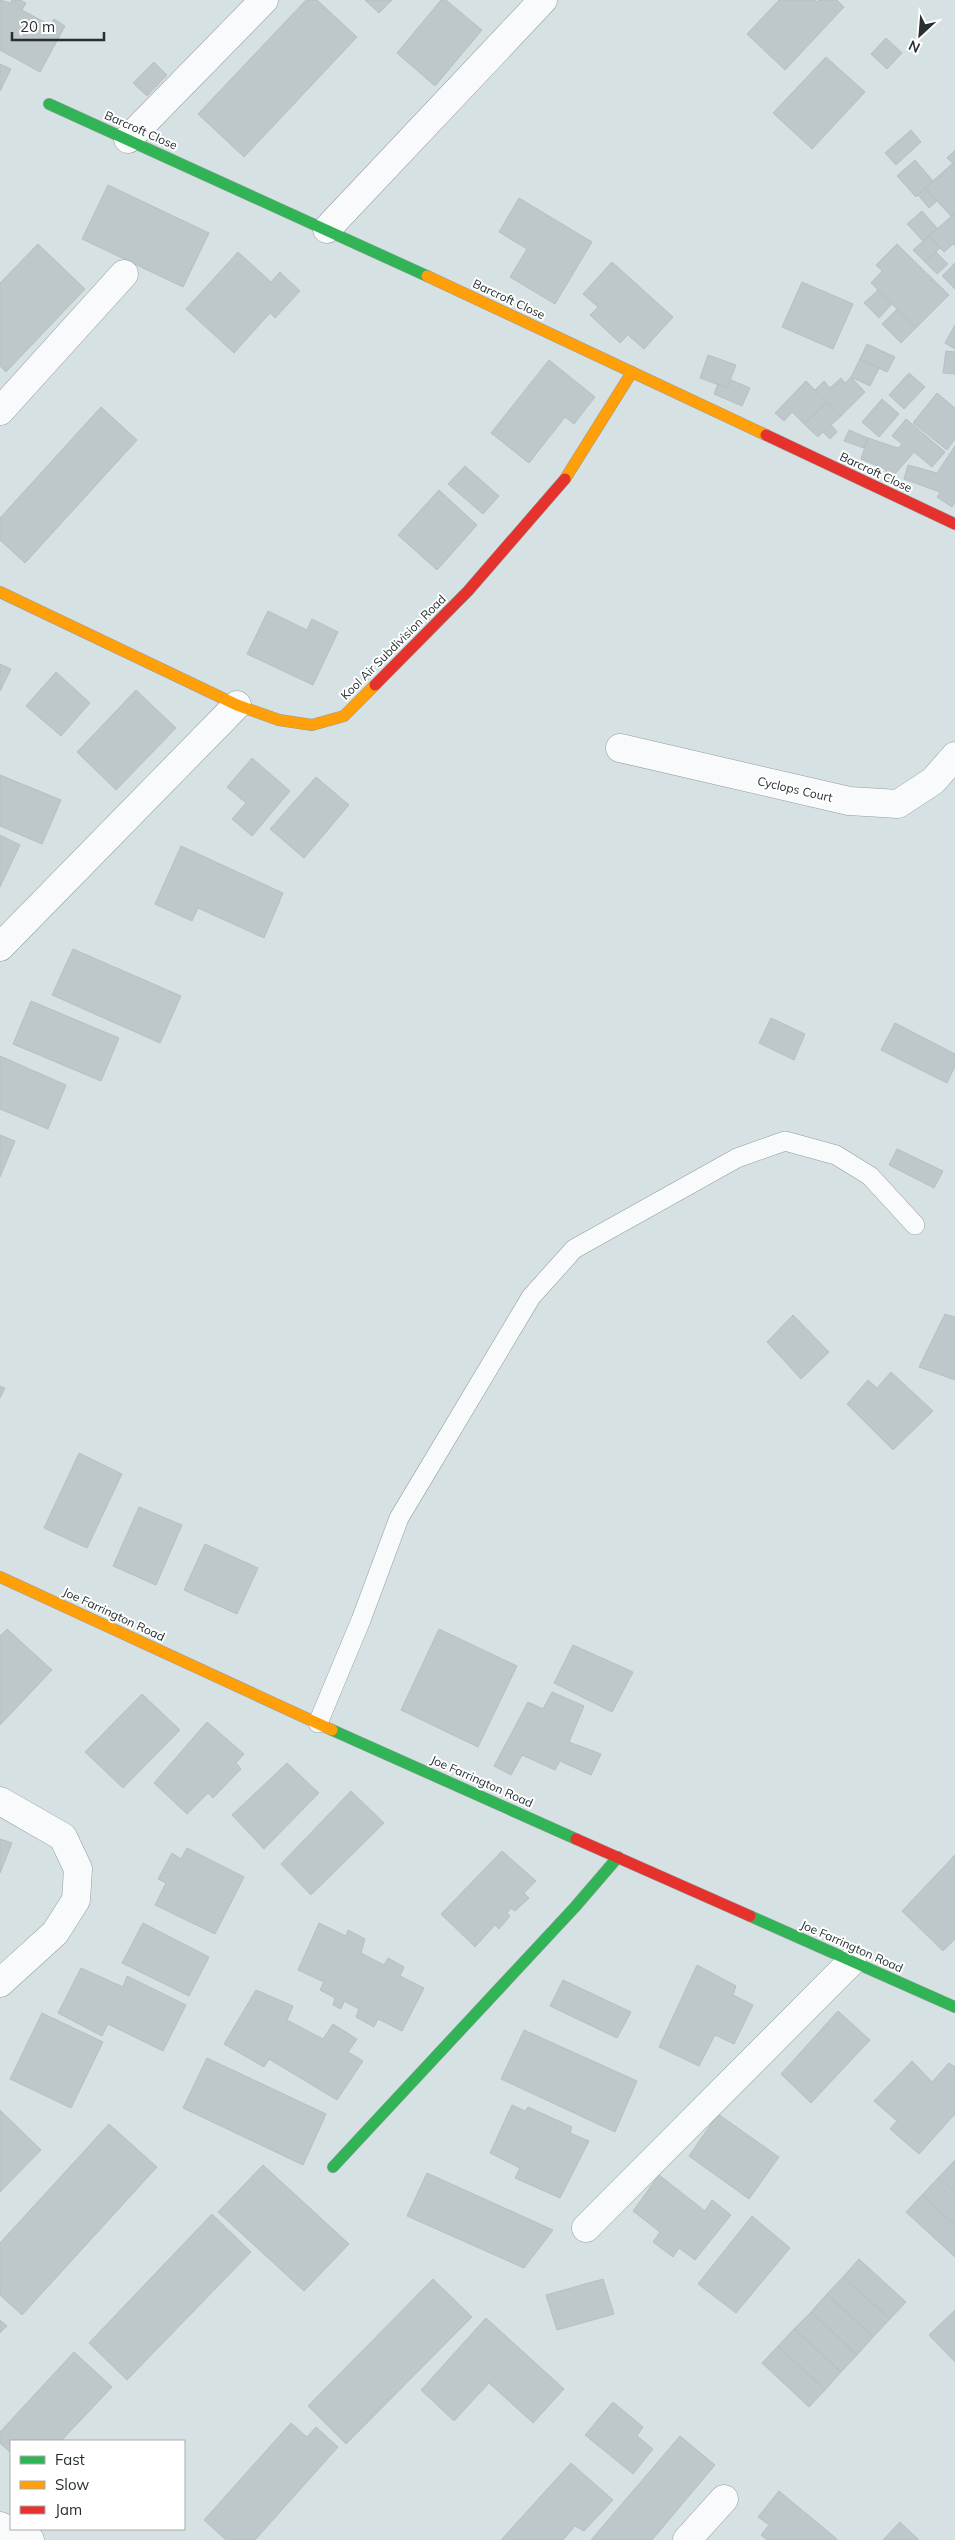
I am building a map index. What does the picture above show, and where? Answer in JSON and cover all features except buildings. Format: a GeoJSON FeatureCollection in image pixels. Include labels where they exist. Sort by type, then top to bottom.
{"type":"FeatureCollection","features":[{"type":"Feature","properties":{"kind":"street"},"geometry":{"type":"LineString","coordinates":[[128,139],[264,0]]}},
{"type":"Feature","properties":{"kind":"street"},"geometry":{"type":"LineString","coordinates":[[327,229],[543,0]]}},
{"type":"Feature","properties":{"kind":"street","name":"Barcroft Close"},"geometry":{"type":"LineString","coordinates":[[50,104],[327,229],[955,524]]}},
{"type":"Feature","properties":{"kind":"street"},"geometry":{"type":"LineString","coordinates":[[0,411],[124,274]]}},
{"type":"Feature","properties":{"kind":"street","name":"Kool Air Subdivision Road"},"geometry":{"type":"LineString","coordinates":[[0,592],[238,705],[279,720],[312,725],[344,716],[468,591],[572,471],[632,372]]}},
{"type":"Feature","properties":{"kind":"street"},"geometry":{"type":"LineString","coordinates":[[0,947],[238,705]]}},
{"type":"Feature","properties":{"kind":"street","name":"Cyclops Court"},"geometry":{"type":"LineString","coordinates":[[620,748],[849,801],[898,804],[933,781],[955,756]]}},
{"type":"Feature","properties":{"kind":"street","name":"Joe Farrington Road"},"geometry":{"type":"LineString","coordinates":[[0,1577],[318,1723],[955,2007]]}},
{"type":"Feature","properties":{"kind":"street"},"geometry":{"type":"LineString","coordinates":[[0,1800],[63,1837],[78,1869],[76,1900],[55,1933],[0,1983]]}},
{"type":"Feature","properties":{"kind":"street"},"geometry":{"type":"LineString","coordinates":[[333,2167],[576,1907],[618,1856]]}},
{"type":"Feature","properties":{"kind":"street"},"geometry":{"type":"LineString","coordinates":[[586,2228],[852,1961]]}},
{"type":"Feature","properties":{"kind":"street"},"geometry":{"type":"LineString","coordinates":[[687,2540],[724,2499]]}},
{"type":"Feature","properties":{"kind":"street"},"geometry":{"type":"LineString","coordinates":[[0,2526],[30,2540]]}},
{"type":"Feature","properties":{"kind":"lane"},"geometry":{"type":"LineString","coordinates":[[318,1723],[361,1620],[398,1518],[531,1297],[574,1249],[737,1158],[785,1141],[836,1155],[870,1176],[915,1225]]}},
{"type":"Feature","properties":{"kind":"traffic: fast"},"geometry":{"type":"LineString","coordinates":[[49,104],[427,276]]}},
{"type":"Feature","properties":{"kind":"traffic: fast"},"geometry":{"type":"LineString","coordinates":[[332,1730],[576,1839]]}},
{"type":"Feature","properties":{"kind":"traffic: fast"},"geometry":{"type":"LineString","coordinates":[[333,2167],[575,1907],[618,1857]]}},
{"type":"Feature","properties":{"kind":"traffic: fast"},"geometry":{"type":"LineString","coordinates":[[750,1916],[955,2007]]}},
{"type":"Feature","properties":{"kind":"traffic: slow"},"geometry":{"type":"LineString","coordinates":[[427,276],[766,435]]}},
{"type":"Feature","properties":{"kind":"traffic: slow"},"geometry":{"type":"LineString","coordinates":[[565,479],[632,372]]}},
{"type":"Feature","properties":{"kind":"traffic: slow"},"geometry":{"type":"LineString","coordinates":[[0,592],[237,705],[279,720],[312,725],[344,716],[375,685]]}},
{"type":"Feature","properties":{"kind":"traffic: slow"},"geometry":{"type":"LineString","coordinates":[[0,1577],[332,1730]]}},
{"type":"Feature","properties":{"kind":"traffic: jam"},"geometry":{"type":"LineString","coordinates":[[766,435],[955,524]]}},
{"type":"Feature","properties":{"kind":"traffic: jam"},"geometry":{"type":"LineString","coordinates":[[375,685],[468,591],[565,479]]}},
{"type":"Feature","properties":{"kind":"traffic: jam"},"geometry":{"type":"LineString","coordinates":[[576,1839],[750,1916]]}}]}
